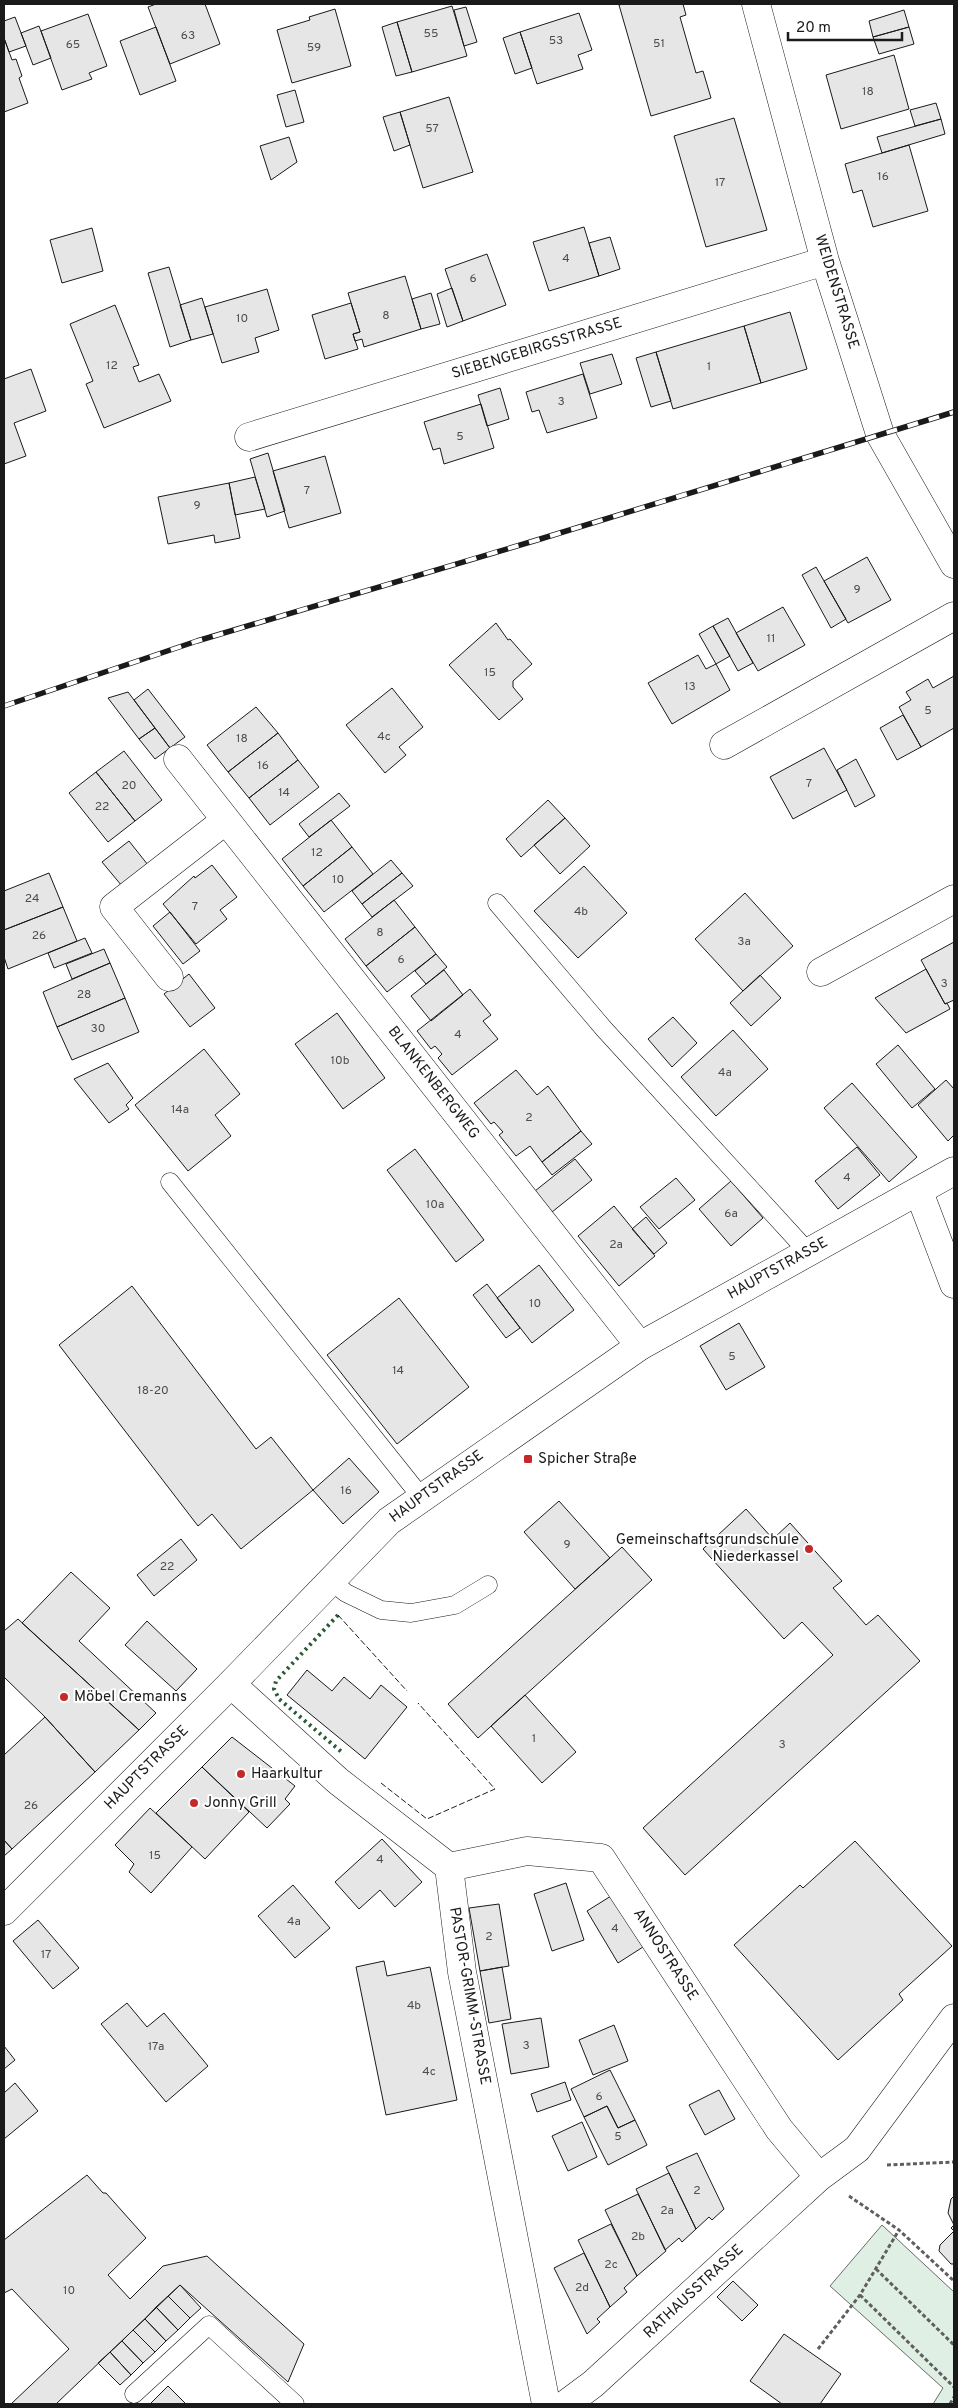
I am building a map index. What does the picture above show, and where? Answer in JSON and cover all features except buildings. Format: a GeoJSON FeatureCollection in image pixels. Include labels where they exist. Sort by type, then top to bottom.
{"type":"FeatureCollection","features":[{"type":"Feature","properties":{"kind":"street","name":"WEIDENSTRASSE"},"geometry":{"type":"LineString","coordinates":[[756,4],[826,261],[880,434],[950,547]]}},
{"type":"Feature","properties":{"kind":"street","name":"SIEBENGEBIRGSSTRASSE"},"geometry":{"type":"LineString","coordinates":[[249,436],[826,261]]}},
{"type":"Feature","properties":{"kind":"street"},"geometry":{"type":"LineString","coordinates":[[724,745],[954,616]]}},
{"type":"Feature","properties":{"kind":"street","name":"BLANKENBERGWEG"},"geometry":{"type":"LineString","coordinates":[[178,759],[640,1346]]}},
{"type":"Feature","properties":{"kind":"street"},"geometry":{"type":"LineString","coordinates":[[169,977],[114,907],[226,820]]}},
{"type":"Feature","properties":{"kind":"street"},"geometry":{"type":"LineString","coordinates":[[820,972],[954,899]]}},
{"type":"Feature","properties":{"kind":"street","name":"HAUPTSTRASSE"},"geometry":{"type":"LineString","coordinates":[[4,1911],[231,1684],[390,1521],[640,1346],[954,1171]]}},
{"type":"Feature","properties":{"kind":"street"},"geometry":{"type":"LineString","coordinates":[[919,1192],[954,1284]]}},
{"type":"Feature","properties":{"kind":"street"},"geometry":{"type":"LineString","coordinates":[[231,1684],[338,1782],[449,1867]]}},
{"type":"Feature","properties":{"kind":"street","name":"ANNOSTRASSE"},"geometry":{"type":"LineString","coordinates":[[449,1867],[527,1851],[601,1858],[779,2129],[825,2172]]}},
{"type":"Feature","properties":{"kind":"street","name":"PASTOR-GRIMM-STRASSE"},"geometry":{"type":"LineString","coordinates":[[449,1867],[462,1972],[546,2404]]}},
{"type":"Feature","properties":{"kind":"street","name":"RATHAUSSTRASSE"},"geometry":{"type":"LineString","coordinates":[[566,2404],[592,2384],[825,2172],[857,2149],[954,2018]]}},
{"type":"Feature","properties":{"kind":"lane"},"geometry":{"type":"LineString","coordinates":[[497,903],[604,1030],[808,1253]]}},
{"type":"Feature","properties":{"kind":"lane"},"geometry":{"type":"LineString","coordinates":[[170,1182],[422,1498]]}},
{"type":"Feature","properties":{"kind":"lane"},"geometry":{"type":"LineString","coordinates":[[331,1581],[346,1593],[381,1610],[411,1613],[455,1605],[488,1584]]}},
{"type":"Feature","properties":{"kind":"lane"},"geometry":{"type":"LineString","coordinates":[[134,2394],[209,2325],[295,2404]]}},
{"type":"Feature","properties":{"kind":"path"},"geometry":{"type":"LineString","coordinates":[[825,2172],[954,2162]]}},
{"type":"Feature","properties":{"kind":"path"},"geometry":{"type":"LineString","coordinates":[[825,2172],[899,2230],[954,2281]]}},
{"type":"Feature","properties":{"kind":"path"},"geometry":{"type":"LineString","coordinates":[[818,2349],[860,2295],[899,2230]]}},
{"type":"Feature","properties":{"kind":"path"},"geometry":{"type":"LineString","coordinates":[[876,2270],[954,2345]]}},
{"type":"Feature","properties":{"kind":"path"},"geometry":{"type":"LineString","coordinates":[[860,2295],[954,2388]]}},
{"type":"Feature","properties":{"kind":"path"},"geometry":{"type":"LineString","coordinates":[[950,2404],[954,2397]]}},
{"type":"Feature","properties":{"kind":"green space"},"geometry":{"type":"Polygon","coordinates":[[[882,2225],[954,2292],[954,2404],[933,2404],[943,2388],[830,2286],[882,2225]]]}},
{"type":"Feature","properties":{"kind":"railway"},"geometry":{"type":"LineString","coordinates":[[4,706],[197,641],[537,540],[954,412]]}},
{"type":"Feature","properties":{"kind":"hedge"},"geometry":{"type":"LineString","coordinates":[[338,1615],[276,1681],[274,1689],[279,1699],[344,1754]]}},
{"type":"Feature","properties":{"kind":"fence"},"geometry":{"type":"LineString","coordinates":[[338,1615],[407,1691]]}},
{"type":"Feature","properties":{"kind":"fence"},"geometry":{"type":"LineString","coordinates":[[381,1783],[427,1819],[495,1789],[418,1703]]}},
{"type":"Feature","properties":{"kind":"place","name":"Spicher Straße"},"geometry":{"type":"Point","coordinates":[528,1459]}},
{"type":"Feature","properties":{"kind":"place","name":"Gemeinschaftsgrundschule Niederkassel"},"geometry":{"type":"Point","coordinates":[809,1549]}},
{"type":"Feature","properties":{"kind":"place","name":"Möbel Cremanns"},"geometry":{"type":"Point","coordinates":[64,1697]}},
{"type":"Feature","properties":{"kind":"place","name":"Haarkultur"},"geometry":{"type":"Point","coordinates":[241,1774]}},
{"type":"Feature","properties":{"kind":"place","name":"Jonny Grill"},"geometry":{"type":"Point","coordinates":[194,1803]}}]}
